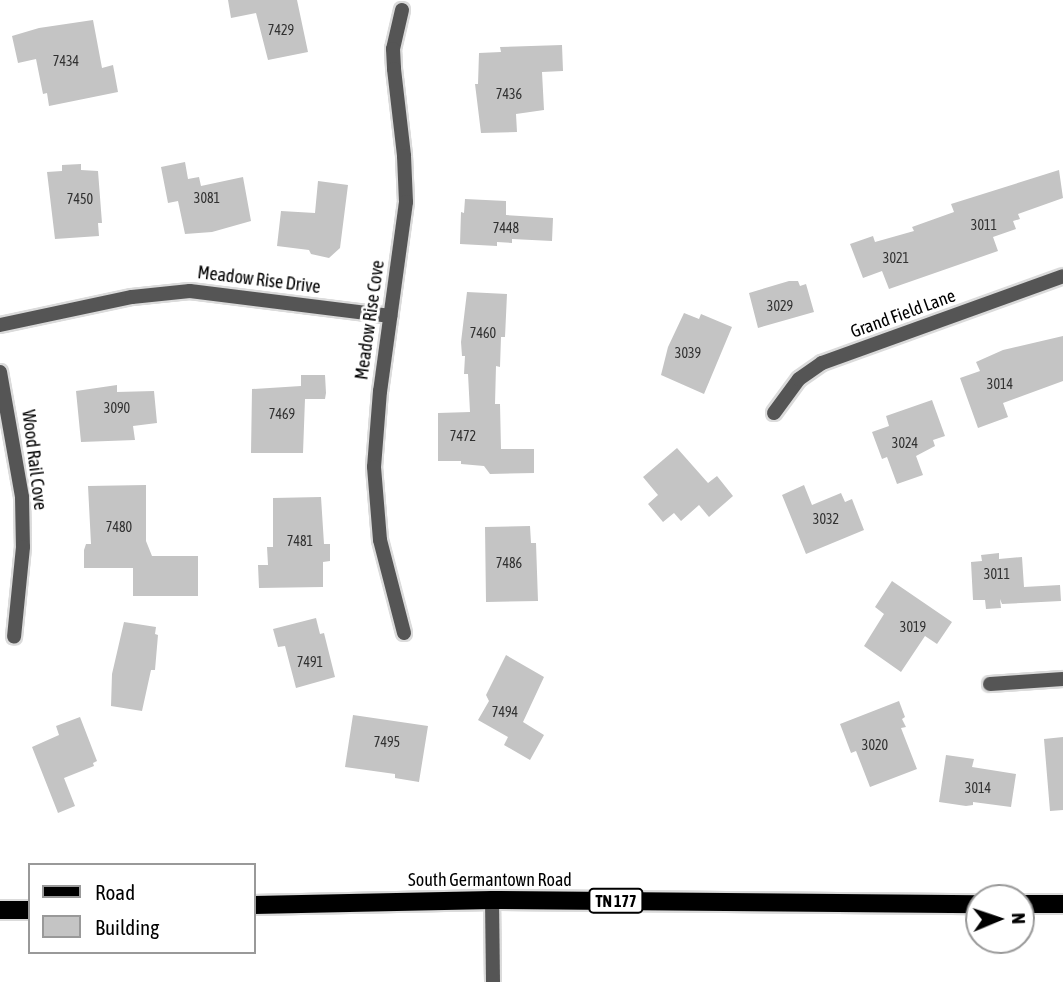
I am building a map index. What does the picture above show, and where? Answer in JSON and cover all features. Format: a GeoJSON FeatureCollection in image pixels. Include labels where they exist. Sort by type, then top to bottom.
{"type":"FeatureCollection","features":[{"type":"Feature","properties":{"kind":"main road","name":"South Germantown Road"},"geometry":{"type":"LineString","coordinates":[[256,905],[492,900],[965,904]]}},
{"type":"Feature","properties":{"kind":"main road"},"geometry":{"type":"LineString","coordinates":[[1035,904],[1063,904]]}},
{"type":"Feature","properties":{"kind":"main road"},"geometry":{"type":"LineString","coordinates":[[0,910],[28,910]]}},
{"type":"Feature","properties":{"kind":"street","name":"Meadow Rise Cove"},"geometry":{"type":"LineString","coordinates":[[402,10],[393,49],[406,202],[373,467],[380,540],[404,633]]}},
{"type":"Feature","properties":{"kind":"street","name":"Grand Field Lane"},"geometry":{"type":"LineString","coordinates":[[774,413],[799,379],[822,363],[1063,276]]}},
{"type":"Feature","properties":{"kind":"street","name":"Meadow Rise Drive"},"geometry":{"type":"LineString","coordinates":[[0,325],[132,297],[190,291],[390,316]]}},
{"type":"Feature","properties":{"kind":"street","name":"Wood Rail Cove"},"geometry":{"type":"LineString","coordinates":[[0,372],[22,497],[23,547],[14,637]]}},
{"type":"Feature","properties":{"kind":"street"},"geometry":{"type":"LineString","coordinates":[[990,684],[1063,679]]}},
{"type":"Feature","properties":{"kind":"street"},"geometry":{"type":"LineString","coordinates":[[492,900],[493,982]]}},
{"type":"Feature","properties":{"kind":"building"},"geometry":{"type":"Polygon","coordinates":[[[228,0],[297,0],[308,52],[268,60],[256,13],[231,18],[228,0]]]}},
{"type":"Feature","properties":{"kind":"building"},"geometry":{"type":"Polygon","coordinates":[[[93,20],[102,68],[113,65],[118,92],[49,106],[47,93],[43,94],[36,59],[18,63],[12,36],[39,28],[93,20]]]}},
{"type":"Feature","properties":{"kind":"building"},"geometry":{"type":"Polygon","coordinates":[[[562,45],[563,71],[542,72],[544,110],[516,114],[517,132],[481,133],[475,84],[478,84],[479,53],[501,52],[500,47],[562,45]]]}},
{"type":"Feature","properties":{"kind":"building"},"geometry":{"type":"Polygon","coordinates":[[[185,162],[188,179],[199,177],[201,186],[243,177],[251,221],[212,232],[185,234],[178,201],[168,203],[161,167],[185,162]]]}},
{"type":"Feature","properties":{"kind":"building"},"geometry":{"type":"Polygon","coordinates":[[[81,164],[81,170],[98,171],[102,223],[98,223],[99,236],[55,239],[47,172],[62,171],[62,165],[81,164]]]}},
{"type":"Feature","properties":{"kind":"building"},"geometry":{"type":"Polygon","coordinates":[[[1059,170],[1063,198],[1018,214],[1020,219],[1013,221],[1016,229],[993,237],[998,251],[889,289],[882,271],[863,278],[850,244],[873,236],[875,242],[914,231],[912,227],[954,212],[951,204],[1059,170]]]}},
{"type":"Feature","properties":{"kind":"building"},"geometry":{"type":"Polygon","coordinates":[[[318,181],[348,185],[340,248],[329,258],[311,254],[309,250],[277,246],[281,211],[315,213],[318,181]]]}},
{"type":"Feature","properties":{"kind":"building"},"geometry":{"type":"Polygon","coordinates":[[[465,199],[506,201],[506,215],[553,218],[552,241],[512,239],[512,243],[497,242],[497,246],[460,244],[461,212],[464,213],[465,199]]]}},
{"type":"Feature","properties":{"kind":"building"},"geometry":{"type":"Polygon","coordinates":[[[789,281],[798,281],[800,286],[806,284],[814,312],[758,328],[749,293],[789,281]]]}},
{"type":"Feature","properties":{"kind":"building"},"geometry":{"type":"Polygon","coordinates":[[[467,292],[507,294],[505,337],[501,337],[500,367],[496,366],[495,404],[500,404],[501,449],[534,449],[534,473],[490,474],[484,466],[461,464],[461,461],[438,461],[438,413],[470,412],[468,374],[464,374],[465,356],[462,356],[461,342],[467,292]]]}},
{"type":"Feature","properties":{"kind":"building"},"geometry":{"type":"Polygon","coordinates":[[[684,313],[699,319],[701,314],[732,327],[704,394],[661,375],[668,347],[684,313]]]}},
{"type":"Feature","properties":{"kind":"building"},"geometry":{"type":"Polygon","coordinates":[[[1063,336],[1063,381],[1003,403],[1008,417],[978,428],[960,378],[980,371],[976,362],[1003,350],[1063,336]]]}},
{"type":"Feature","properties":{"kind":"building"},"geometry":{"type":"Polygon","coordinates":[[[301,375],[325,375],[326,393],[325,399],[305,399],[303,453],[251,453],[252,389],[301,386],[301,375]]]}},
{"type":"Feature","properties":{"kind":"building"},"geometry":{"type":"Polygon","coordinates":[[[117,385],[117,392],[154,391],[157,423],[133,426],[135,440],[81,442],[76,391],[117,385]]]}},
{"type":"Feature","properties":{"kind":"building"},"geometry":{"type":"Polygon","coordinates":[[[932,400],[945,436],[933,440],[935,446],[916,456],[923,475],[897,484],[887,457],[882,459],[872,432],[889,426],[886,416],[932,400]]]}},
{"type":"Feature","properties":{"kind":"building"},"geometry":{"type":"Polygon","coordinates":[[[677,448],[708,483],[717,476],[733,496],[709,517],[699,505],[681,521],[674,513],[663,522],[648,504],[658,495],[643,477],[677,448]]]}},
{"type":"Feature","properties":{"kind":"building"},"geometry":{"type":"Polygon","coordinates":[[[146,485],[146,541],[152,556],[198,556],[198,596],[133,596],[133,568],[84,568],[84,550],[86,544],[91,544],[88,486],[146,485]]]}},
{"type":"Feature","properties":{"kind":"building"},"geometry":{"type":"Polygon","coordinates":[[[804,485],[812,505],[841,493],[845,502],[852,499],[864,530],[806,554],[782,495],[804,485]]]}},
{"type":"Feature","properties":{"kind":"building"},"geometry":{"type":"Polygon","coordinates":[[[321,497],[324,544],[330,544],[330,561],[323,562],[323,587],[259,588],[258,565],[268,565],[267,547],[273,547],[273,498],[321,497]]]}},
{"type":"Feature","properties":{"kind":"building"},"geometry":{"type":"Polygon","coordinates":[[[530,526],[531,543],[536,543],[538,601],[486,602],[485,527],[530,526]]]}},
{"type":"Feature","properties":{"kind":"building"},"geometry":{"type":"Polygon","coordinates":[[[999,553],[999,559],[1022,557],[1024,587],[1060,585],[1061,601],[1002,604],[1000,599],[1001,608],[986,609],[985,600],[973,600],[971,562],[982,561],[981,555],[999,553]]]}},
{"type":"Feature","properties":{"kind":"building"},"geometry":{"type":"Polygon","coordinates":[[[892,581],[952,622],[937,644],[925,636],[901,672],[864,646],[884,614],[875,607],[892,581]]]}},
{"type":"Feature","properties":{"kind":"building"},"geometry":{"type":"Polygon","coordinates":[[[316,618],[320,634],[324,633],[335,677],[296,688],[285,646],[278,647],[273,629],[316,618]]]}},
{"type":"Feature","properties":{"kind":"building"},"geometry":{"type":"Polygon","coordinates":[[[124,622],[156,627],[155,634],[158,635],[155,670],[151,670],[142,711],[111,706],[112,674],[124,622]]]}},
{"type":"Feature","properties":{"kind":"building"},"geometry":{"type":"Polygon","coordinates":[[[506,655],[544,677],[523,722],[544,735],[530,760],[504,745],[508,737],[478,720],[489,701],[486,695],[506,655]]]}},
{"type":"Feature","properties":{"kind":"building"},"geometry":{"type":"Polygon","coordinates":[[[899,701],[906,727],[901,728],[917,769],[870,787],[856,751],[851,753],[840,724],[899,701]]]}},
{"type":"Feature","properties":{"kind":"building"},"geometry":{"type":"Polygon","coordinates":[[[353,715],[428,726],[419,782],[395,778],[395,774],[345,767],[353,715]]]}},
{"type":"Feature","properties":{"kind":"building"},"geometry":{"type":"Polygon","coordinates":[[[80,717],[97,761],[93,763],[94,766],[64,778],[75,806],[58,813],[32,747],[59,735],[56,726],[80,717]]]}},
{"type":"Feature","properties":{"kind":"building"},"geometry":{"type":"Polygon","coordinates":[[[1063,737],[1063,810],[1050,811],[1044,739],[1063,737]]]}},
{"type":"Feature","properties":{"kind":"building"},"geometry":{"type":"Polygon","coordinates":[[[946,755],[974,759],[972,767],[1016,774],[1011,807],[973,802],[973,805],[966,806],[939,802],[946,755]]]}}]}
